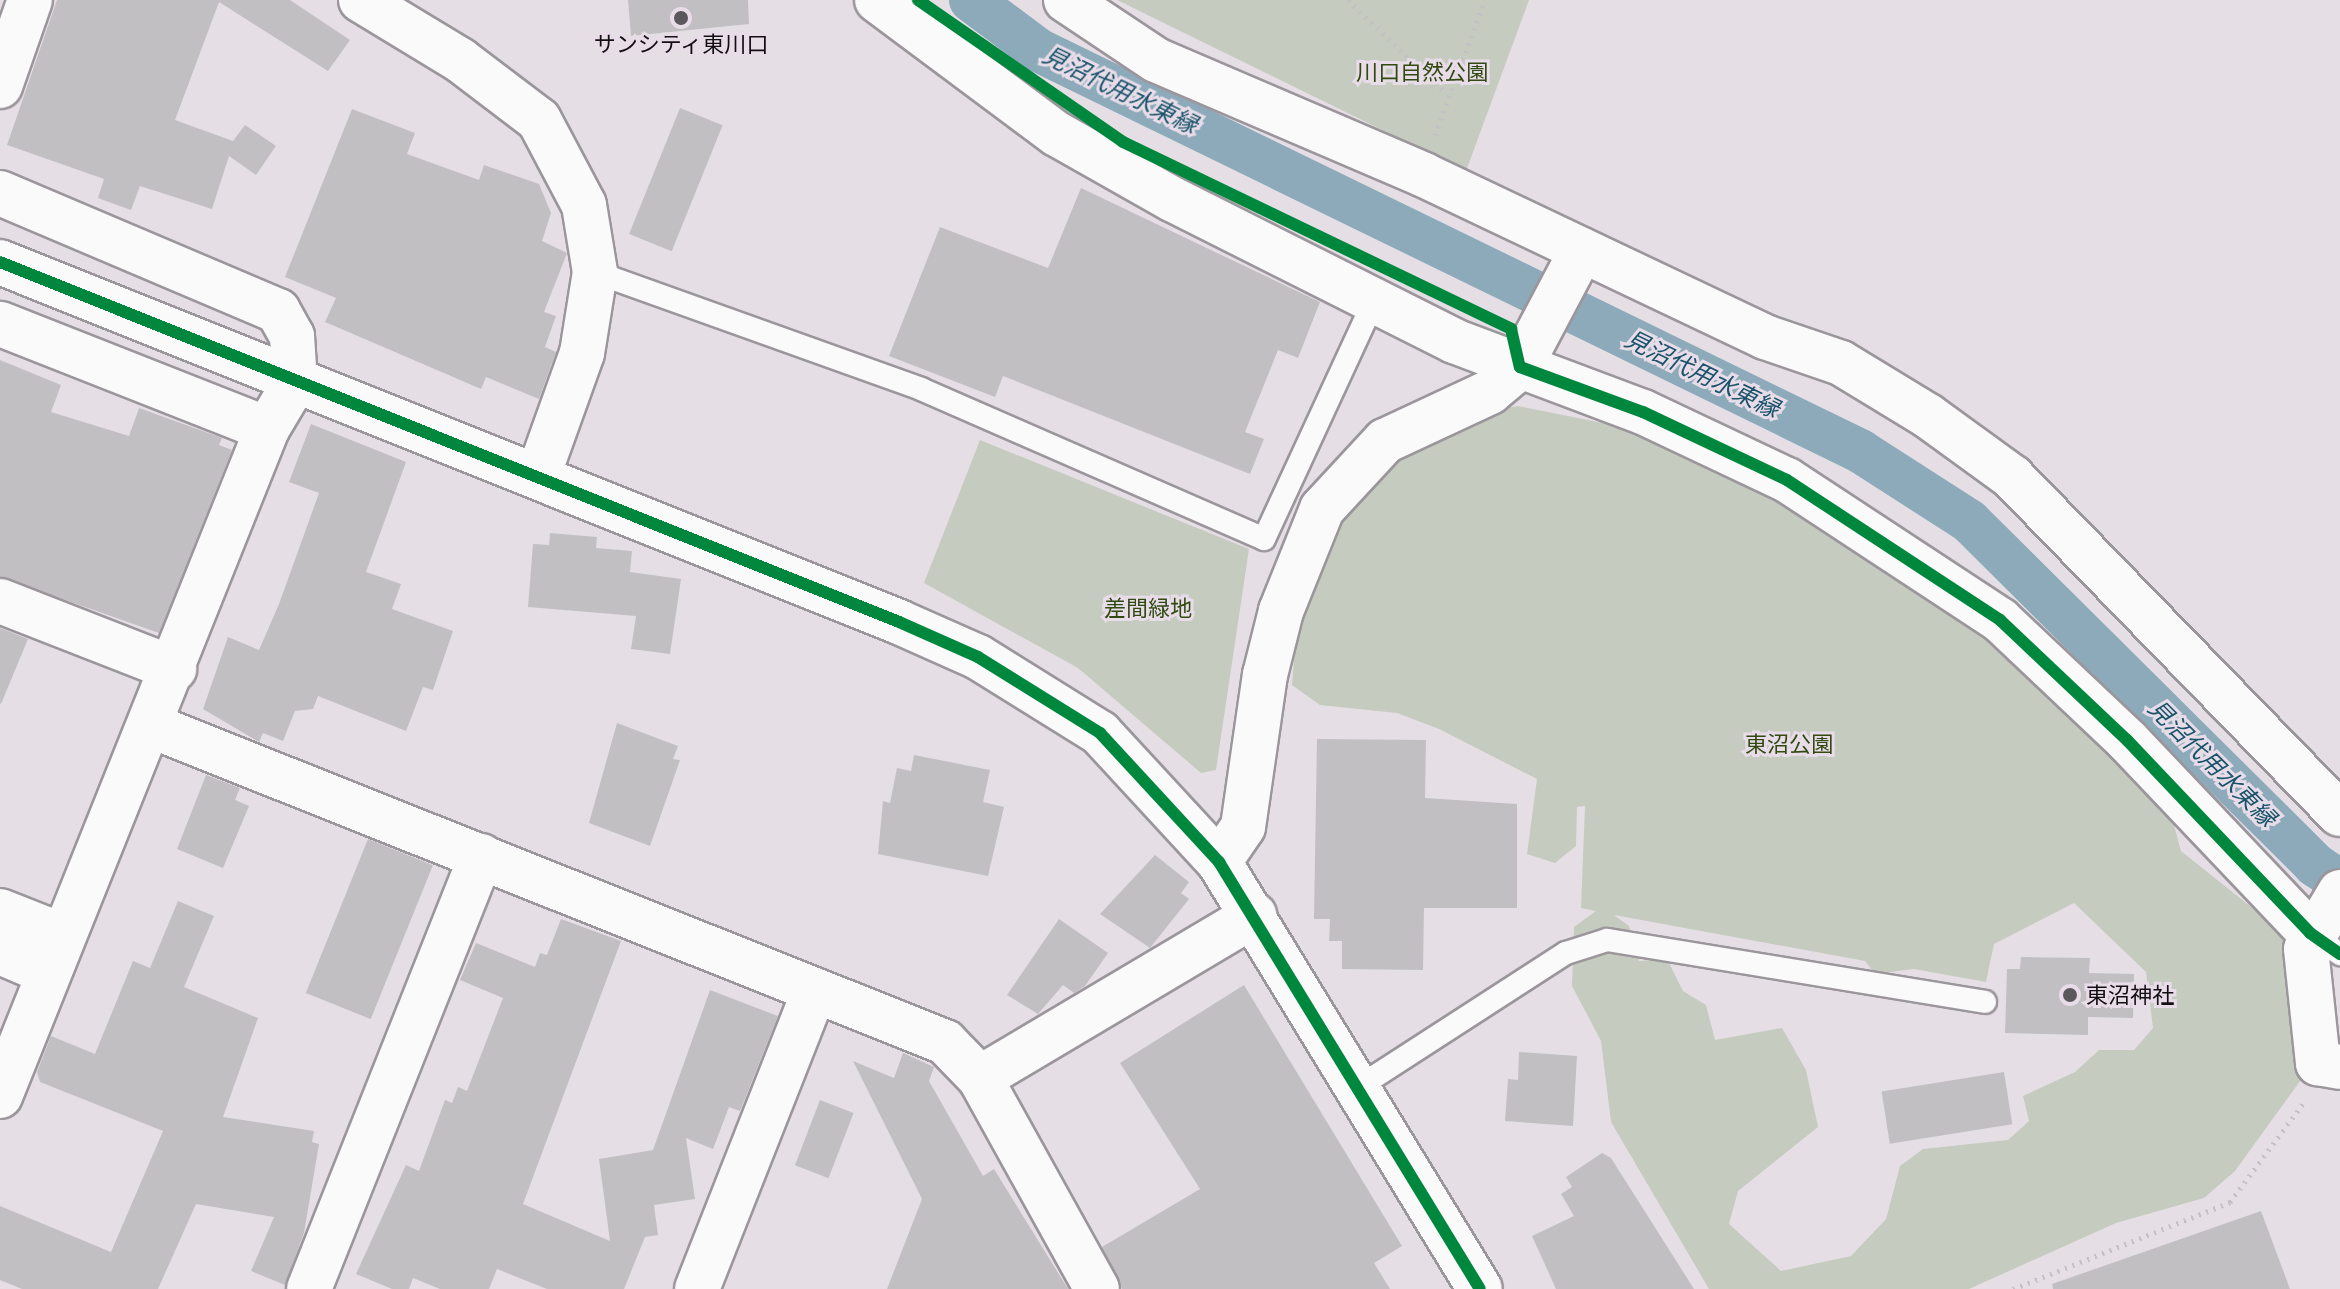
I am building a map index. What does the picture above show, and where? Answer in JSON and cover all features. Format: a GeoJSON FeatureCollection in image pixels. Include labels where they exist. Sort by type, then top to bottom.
{"type":"FeatureCollection","features":[{"type":"Feature","properties":{"kind":"street"},"geometry":{"type":"LineString","coordinates":[[0,86],[30,0]]}},
{"type":"Feature","properties":{"kind":"street"},"geometry":{"type":"LineString","coordinates":[[361,0],[460,60],[539,120],[584,205],[595,272],[582,353],[538,476]]}},
{"type":"Feature","properties":{"kind":"street"},"geometry":{"type":"LineString","coordinates":[[877,0],[1103,161],[1375,299],[1530,350],[1643,412],[1787,480],[2000,620],[2328,923],[2318,1063],[2325,1080]]}},
{"type":"Feature","properties":{"kind":"street"},"geometry":{"type":"LineString","coordinates":[[1066,0],[1156,60],[1424,175],[1576,260],[1765,337],[1841,363],[2012,477],[2340,814]]}},
{"type":"Feature","properties":{"kind":"street"},"geometry":{"type":"LineString","coordinates":[[0,193],[278,311],[292,336],[276,375],[267,429],[152,726],[26,971],[0,1096]]}},
{"type":"Feature","properties":{"kind":"street"},"geometry":{"type":"LineString","coordinates":[[1219,862],[1243,827],[1268,662],[1322,509],[1385,441],[1490,392],[1530,350],[1576,260]]}},
{"type":"Feature","properties":{"kind":"street"},"geometry":{"type":"LineString","coordinates":[[0,262],[276,375],[538,476],[990,664],[1100,733],[1219,862],[1480,1289]]}},
{"type":"Feature","properties":{"kind":"street"},"geometry":{"type":"LineString","coordinates":[[0,324],[267,429]]}},
{"type":"Feature","properties":{"kind":"street"},"geometry":{"type":"LineString","coordinates":[[0,601],[174,669]]}},
{"type":"Feature","properties":{"kind":"street"},"geometry":{"type":"LineString","coordinates":[[152,726],[945,1042],[980,1078],[1097,1289]]}},
{"type":"Feature","properties":{"kind":"street"},"geometry":{"type":"LineString","coordinates":[[309,1289],[481,856]]}},
{"type":"Feature","properties":{"kind":"street"},"geometry":{"type":"LineString","coordinates":[[0,911],[26,971]]}},
{"type":"Feature","properties":{"kind":"street"},"geometry":{"type":"LineString","coordinates":[[980,1078],[1254,915]]}},
{"type":"Feature","properties":{"kind":"street"},"geometry":{"type":"LineString","coordinates":[[697,1289],[815,990]]}},
{"type":"Feature","properties":{"kind":"lane"},"geometry":{"type":"LineString","coordinates":[[595,272],[921,389],[1264,539],[1375,299]]}},
{"type":"Feature","properties":{"kind":"lane"},"geometry":{"type":"LineString","coordinates":[[1357,1088],[1566,953],[1607,940],[1985,1002]]}},
{"type":"Feature","properties":{"kind":"path"},"geometry":{"type":"LineString","coordinates":[[1348,0],[1446,94]]}},
{"type":"Feature","properties":{"kind":"path"},"geometry":{"type":"LineString","coordinates":[[1424,175],[1446,94],[1485,0]]}},
{"type":"Feature","properties":{"kind":"path"},"geometry":{"type":"LineString","coordinates":[[2013,1289],[2230,1202],[2325,1080]]}},
{"type":"Feature","properties":{"kind":"green space","name":"川口自然公園"},"geometry":{"type":"Polygon","coordinates":[[[1117,0],[1529,0],[1466,171],[1117,0]]]}},
{"type":"Feature","properties":{"kind":"green space","name":"東沼公園"},"geometry":{"type":"Polygon","coordinates":[[[1518,406],[1633,429],[1757,484],[1979,627],[2172,818],[2181,851],[2285,934],[2303,1077],[2235,1171],[2204,1198],[2116,1223],[1969,1289],[1709,1289],[1611,1122],[1601,1041],[1572,986],[1574,927],[1596,911],[1581,908],[1585,806],[1577,807],[1576,846],[1555,863],[1527,854],[1537,779],[1439,729],[1397,713],[1320,705],[1292,685],[1296,635],[1342,504],[1451,417],[1518,406]],[[2074,903],[1994,944],[1986,982],[1914,969],[1875,974],[1865,961],[1614,915],[1629,926],[1639,961],[1667,959],[1683,991],[1706,1005],[1715,1040],[1782,1028],[1806,1070],[1818,1127],[1738,1191],[1729,1224],[1781,1271],[1851,1256],[1886,1219],[1900,1166],[1923,1149],[2008,1140],[2029,1121],[2023,1096],[2075,1072],[2099,1050],[2134,1050],[2153,1028],[2146,972],[2074,903]]]}},
{"type":"Feature","properties":{"kind":"green space","name":"差間緑地"},"geometry":{"type":"Polygon","coordinates":[[[980,440],[1249,549],[1216,770],[1201,773],[1078,668],[924,583],[980,440]]]}},
{"type":"Feature","properties":{"kind":"building"},"geometry":{"type":"Polygon","coordinates":[[[57,0],[290,0],[350,40],[328,71],[219,2],[175,120],[233,141],[245,125],[276,146],[256,175],[229,156],[212,209],[140,186],[131,210],[98,198],[104,179],[7,145],[57,0]]]}},
{"type":"Feature","properties":{"kind":"building","name":"サンシティ東川口"},"geometry":{"type":"Polygon","coordinates":[[[628,0],[748,0],[749,24],[631,36],[628,0]]]}},
{"type":"Feature","properties":{"kind":"building"},"geometry":{"type":"Polygon","coordinates":[[[680,108],[723,125],[672,251],[629,234],[680,108]]]}},
{"type":"Feature","properties":{"kind":"building"},"geometry":{"type":"Polygon","coordinates":[[[352,109],[415,133],[407,154],[479,180],[484,165],[539,184],[551,213],[542,241],[567,253],[544,312],[556,316],[545,347],[556,352],[539,399],[486,377],[481,389],[325,322],[336,298],[285,277],[352,109]]]}},
{"type":"Feature","properties":{"kind":"building"},"geometry":{"type":"Polygon","coordinates":[[[1081,188],[1320,302],[1298,358],[1278,350],[1245,432],[1264,439],[1250,474],[1003,376],[995,397],[889,356],[940,227],[1048,268],[1081,188]]]}},
{"type":"Feature","properties":{"kind":"building"},"geometry":{"type":"Polygon","coordinates":[[[0,360],[61,385],[51,412],[129,436],[139,408],[222,438],[219,445],[232,450],[159,633],[0,577],[0,360]]]}},
{"type":"Feature","properties":{"kind":"building"},"geometry":{"type":"Polygon","coordinates":[[[311,424],[406,462],[366,572],[401,584],[392,609],[453,631],[433,690],[423,687],[406,731],[318,696],[313,709],[295,711],[283,741],[263,733],[259,742],[203,709],[228,637],[259,650],[279,604],[319,493],[289,482],[311,424]]]}},
{"type":"Feature","properties":{"kind":"building"},"geometry":{"type":"Polygon","coordinates":[[[550,533],[597,537],[596,548],[632,551],[630,572],[681,579],[670,654],[631,649],[636,616],[528,607],[533,544],[549,545],[550,533]]]}},
{"type":"Feature","properties":{"kind":"building"},"geometry":{"type":"Polygon","coordinates":[[[0,628],[28,639],[1,704],[0,703],[0,628]]]}},
{"type":"Feature","properties":{"kind":"building"},"geometry":{"type":"Polygon","coordinates":[[[617,723],[678,746],[673,759],[680,760],[650,846],[589,823],[617,723]]]}},
{"type":"Feature","properties":{"kind":"building"},"geometry":{"type":"Polygon","coordinates":[[[1317,739],[1426,740],[1425,798],[1517,804],[1517,908],[1424,908],[1423,970],[1342,969],[1342,941],[1329,941],[1330,919],[1314,919],[1317,739]]]}},
{"type":"Feature","properties":{"kind":"building"},"geometry":{"type":"Polygon","coordinates":[[[914,755],[990,770],[983,802],[1004,807],[988,876],[878,854],[883,801],[890,803],[897,768],[911,771],[914,755]]]}},
{"type":"Feature","properties":{"kind":"building"},"geometry":{"type":"Polygon","coordinates":[[[206,775],[240,788],[235,800],[249,806],[223,868],[177,849],[206,775]]]}},
{"type":"Feature","properties":{"kind":"building"},"geometry":{"type":"Polygon","coordinates":[[[368,839],[433,865],[371,1019],[306,993],[368,839]]]}},
{"type":"Feature","properties":{"kind":"building"},"geometry":{"type":"Polygon","coordinates":[[[1155,855],[1189,882],[1181,893],[1189,899],[1150,948],[1100,914],[1155,855]]]}},
{"type":"Feature","properties":{"kind":"building"},"geometry":{"type":"Polygon","coordinates":[[[178,901],[214,916],[184,987],[258,1018],[223,1117],[314,1131],[312,1142],[319,1144],[304,1233],[285,1285],[251,1271],[274,1217],[196,1204],[158,1289],[22,1289],[0,1280],[0,1206],[111,1252],[163,1131],[40,1082],[37,1072],[51,1036],[95,1054],[133,961],[150,968],[178,901]]]}},
{"type":"Feature","properties":{"kind":"building"},"geometry":{"type":"Polygon","coordinates":[[[561,919],[621,941],[523,1204],[610,1241],[599,1159],[653,1150],[710,990],[778,1016],[740,1111],[729,1107],[713,1149],[686,1138],[695,1199],[654,1205],[658,1235],[645,1237],[624,1289],[547,1289],[497,1269],[489,1289],[440,1289],[413,1278],[409,1289],[392,1289],[356,1274],[406,1165],[419,1171],[445,1100],[452,1103],[458,1087],[467,1091],[503,998],[460,980],[476,943],[535,967],[540,953],[547,955],[561,919]]]}},
{"type":"Feature","properties":{"kind":"building"},"geometry":{"type":"Polygon","coordinates":[[[1059,919],[1108,953],[1085,986],[1074,993],[1063,985],[1038,1014],[1007,995],[1059,919]]]}},
{"type":"Feature","properties":{"kind":"building","name":"東沼神社"},"geometry":{"type":"Polygon","coordinates":[[[2021,957],[2090,958],[2089,973],[2134,974],[2133,1018],[2088,1017],[2088,1035],[2005,1033],[2007,969],[2020,969],[2021,957]]]}},
{"type":"Feature","properties":{"kind":"building"},"geometry":{"type":"Polygon","coordinates":[[[1244,985],[1402,1246],[1374,1263],[1390,1289],[1122,1289],[1102,1247],[1200,1189],[1120,1063],[1244,985]]]}},
{"type":"Feature","properties":{"kind":"building"},"geometry":{"type":"Polygon","coordinates":[[[1519,1052],[1577,1056],[1573,1126],[1505,1121],[1508,1079],[1518,1080],[1519,1052]]]}},
{"type":"Feature","properties":{"kind":"building"},"geometry":{"type":"Polygon","coordinates":[[[903,1053],[934,1067],[929,1081],[983,1176],[994,1169],[1068,1289],[887,1289],[922,1199],[853,1061],[894,1078],[903,1053]]]}},
{"type":"Feature","properties":{"kind":"building"},"geometry":{"type":"Polygon","coordinates":[[[2004,1072],[2012,1124],[1890,1144],[1882,1091],[2004,1072]]]}},
{"type":"Feature","properties":{"kind":"building"},"geometry":{"type":"Polygon","coordinates":[[[820,1100],[854,1113],[829,1178],[795,1165],[820,1100]]]}},
{"type":"Feature","properties":{"kind":"building"},"geometry":{"type":"Polygon","coordinates":[[[1602,1153],[1611,1158],[1694,1289],[1556,1289],[1532,1236],[1574,1216],[1561,1194],[1572,1187],[1566,1177],[1602,1153]]]}},
{"type":"Feature","properties":{"kind":"building"},"geometry":{"type":"Polygon","coordinates":[[[2261,1211],[2290,1289],[2053,1289],[2052,1284],[2261,1211]]]}},
{"type":"Feature","properties":{"kind":"waterway","name":"見沼代用水東縁"},"geometry":{"type":"LineString","coordinates":[[971,0],[1038,50],[1860,451],[1969,521],[2315,865],[2340,881]]}},
{"type":"Feature","properties":{"kind":"cycle path"},"geometry":{"type":"LineString","coordinates":[[918,0],[1123,142],[1511,329],[1520,367],[1643,412],[1787,480],[2000,620],[2127,740],[2310,933],[2340,954]]}},
{"type":"Feature","properties":{"kind":"cycle path"},"geometry":{"type":"LineString","coordinates":[[0,262],[899,622],[978,657],[1100,733],[1219,862],[1480,1289]]}},
{"type":"Feature","properties":{"kind":"place","name":"サンシティ東川口"},"geometry":{"type":"Point","coordinates":[681,18]}},
{"type":"Feature","properties":{"kind":"place","name":"東沼神社"},"geometry":{"type":"Point","coordinates":[2070,995]}}]}
